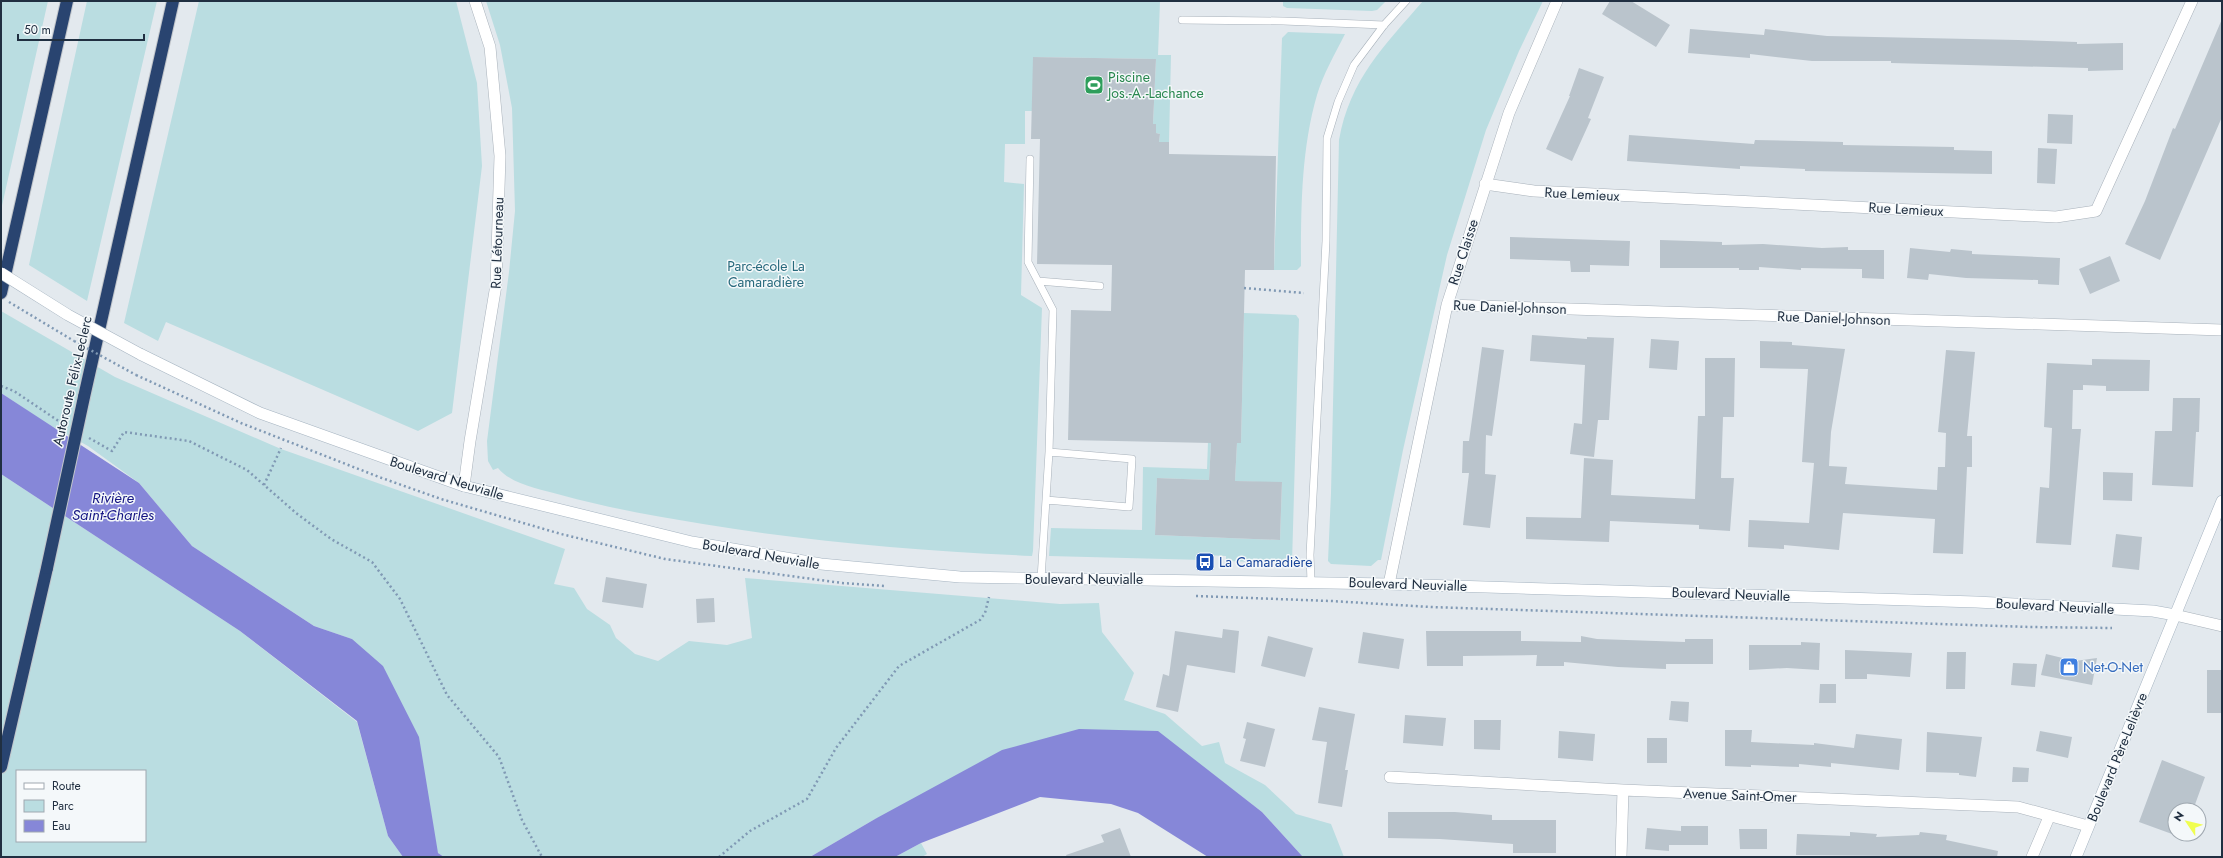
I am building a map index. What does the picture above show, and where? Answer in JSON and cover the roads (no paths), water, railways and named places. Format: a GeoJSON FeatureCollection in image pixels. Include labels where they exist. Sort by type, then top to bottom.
{"type":"FeatureCollection","features":[{"type":"Feature","properties":{"kind":"highway"},"geometry":{"type":"LineString","coordinates":[[4,297],[67,1]]}},
{"type":"Feature","properties":{"kind":"highway","name":"Autoroute Félix-Leclerc"},"geometry":{"type":"LineString","coordinates":[[1,767],[47,568],[173,1]]}},
{"type":"Feature","properties":{"kind":"street","name":"Rue Létourneau"},"geometry":{"type":"LineString","coordinates":[[464,486],[470,440],[496,285],[500,156],[490,47],[475,1]]}},
{"type":"Feature","properties":{"kind":"street","name":"Rue Claisse"},"geometry":{"type":"LineString","coordinates":[[1389,584],[1446,305],[1509,113],[1557,1]]}},
{"type":"Feature","properties":{"kind":"street","name":"Rue Lemieux"},"geometry":{"type":"LineString","coordinates":[[1485,184],[1534,191],[2056,217],[2096,211],[2192,1]]}},
{"type":"Feature","properties":{"kind":"street","name":"Boulevard Neuvialle"},"geometry":{"type":"LineString","coordinates":[[1,272],[68,315],[140,354],[260,413],[464,486],[692,542],[821,564],[960,577],[1311,582],[1976,602],[2146,611],[2175,615],[2222,626]]}},
{"type":"Feature","properties":{"kind":"street","name":"Rue Daniel-Johnson"},"geometry":{"type":"LineString","coordinates":[[1446,305],[2222,330]]}},
{"type":"Feature","properties":{"kind":"street","name":"Boulevard Père-Lelièvre"},"geometry":{"type":"LineString","coordinates":[[2076,857],[2222,501]]}},
{"type":"Feature","properties":{"kind":"street","name":"Avenue Saint-Omer"},"geometry":{"type":"LineString","coordinates":[[1390,777],[1623,790],[2018,807],[2049,817],[2088,826]]}},
{"type":"Feature","properties":{"kind":"street"},"geometry":{"type":"LineString","coordinates":[[1621,857],[1623,790]]}},
{"type":"Feature","properties":{"kind":"street"},"geometry":{"type":"LineString","coordinates":[[2032,857],[2049,817]]}},
{"type":"Feature","properties":{"kind":"lane"},"geometry":{"type":"LineString","coordinates":[[1311,582],[1310,555],[1326,242],[1327,138],[1338,102],[1354,65],[1384,25],[1406,1]]}},
{"type":"Feature","properties":{"kind":"lane"},"geometry":{"type":"LineString","coordinates":[[1182,20],[1283,20],[1384,25]]}},
{"type":"Feature","properties":{"kind":"lane"},"geometry":{"type":"LineString","coordinates":[[1030,159],[1028,262],[1053,310],[1049,452],[1041,579]]}},
{"type":"Feature","properties":{"kind":"lane"},"geometry":{"type":"LineString","coordinates":[[1038,281],[1100,286]]}},
{"type":"Feature","properties":{"kind":"lane"},"geometry":{"type":"LineString","coordinates":[[1046,500],[1129,506],[1132,459],[1049,452]]}},
{"type":"Feature","properties":{"kind":"water","name":"Rivière Saint-Charles"},"geometry":{"type":"Polygon","coordinates":[[[1,393],[139,483],[192,546],[314,626],[352,639],[383,666],[419,737],[438,853],[444,857],[403,857],[388,836],[357,721],[240,631],[1,474],[1,393]]]}},
{"type":"Feature","properties":{"kind":"water"},"geometry":{"type":"Polygon","coordinates":[[[1079,729],[1158,731],[1262,812],[1303,857],[1208,857],[1138,813],[1111,804],[1040,797],[921,843],[895,857],[810,857],[875,819],[1002,750],[1079,729]]]}},
{"type":"Feature","properties":{"kind":"place","name":"Piscine Jos.-A.-Lachance"},"geometry":{"type":"Point","coordinates":[1094,85]}},
{"type":"Feature","properties":{"kind":"place","name":"La Camaradière"},"geometry":{"type":"Point","coordinates":[1205,562]}},
{"type":"Feature","properties":{"kind":"place","name":"Net-O-Net"},"geometry":{"type":"Point","coordinates":[2069,667]}},
{"type":"Feature","properties":{"kind":"park label","name":"Parc-école La Camaradière"},"geometry":{"type":"Point","coordinates":[766,274]}}]}
